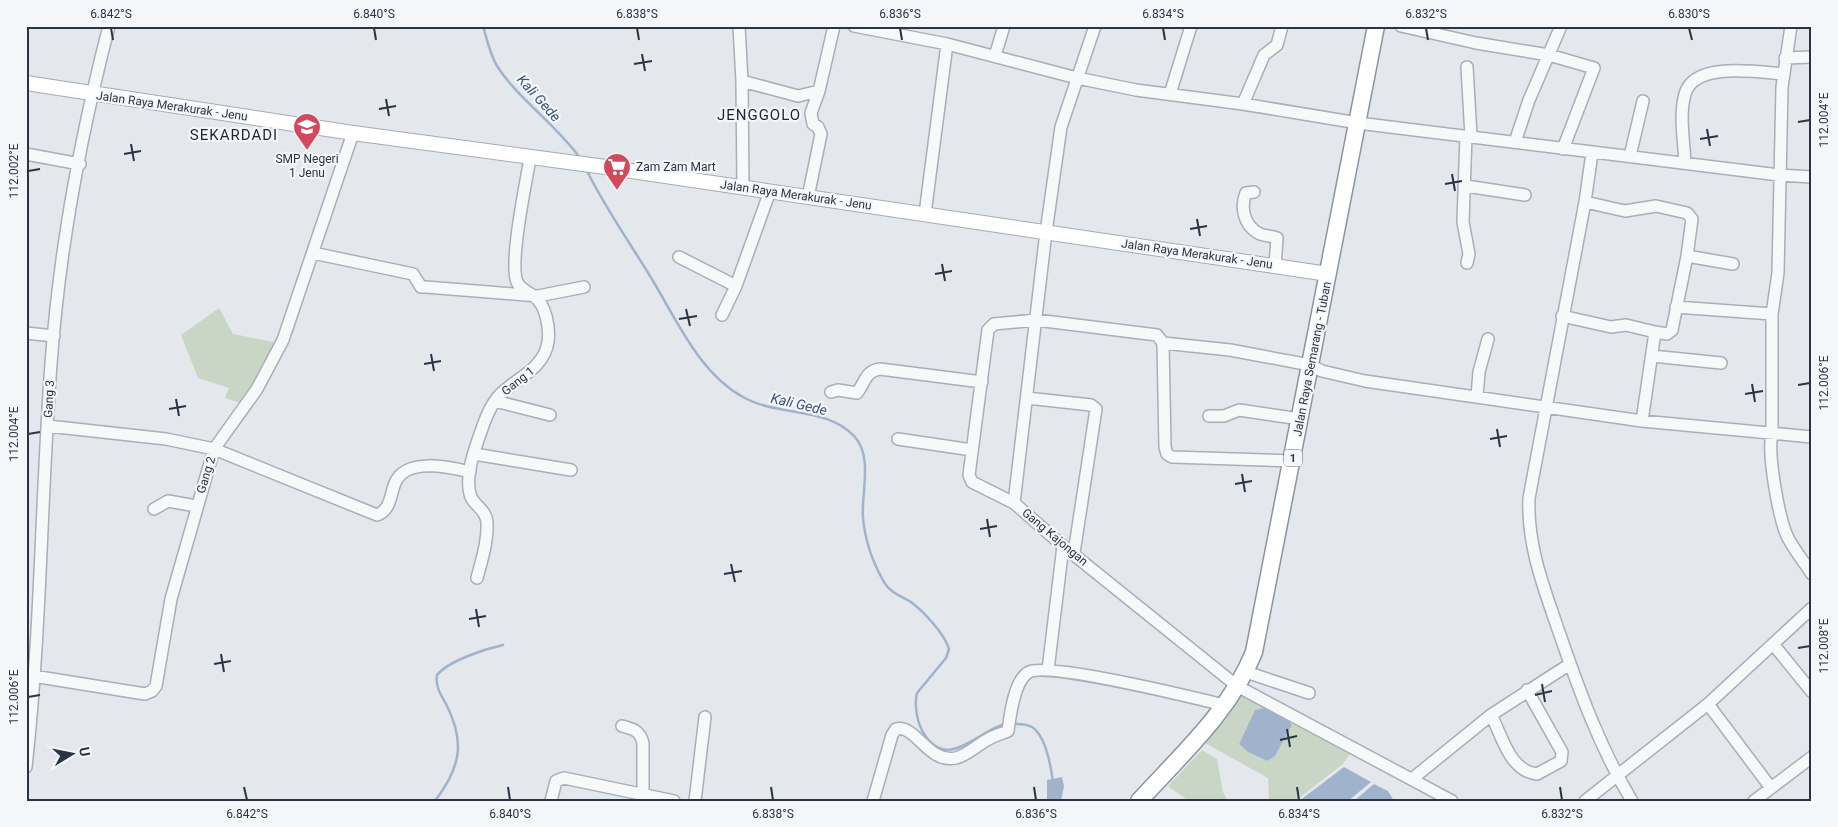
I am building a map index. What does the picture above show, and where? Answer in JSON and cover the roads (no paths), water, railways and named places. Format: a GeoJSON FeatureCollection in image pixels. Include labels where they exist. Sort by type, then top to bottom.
{"type":"FeatureCollection","features":[{"type":"Feature","properties":{"kind":"highway","name":"Jalan Raya Semarang - Tuban"},"geometry":{"type":"LineString","coordinates":[[1139,801],[1224,705],[1246,672],[1254,652],[1376,26]]}},
{"type":"Feature","properties":{"kind":"main road","name":"Jalan Raya Merakurak - Jenu"},"geometry":{"type":"LineString","coordinates":[[26,83],[353,133],[598,166],[1328,274]]}},
{"type":"Feature","properties":{"kind":"street","name":"Gang 3"},"geometry":{"type":"LineString","coordinates":[[26,767],[30,676],[54,336],[63,254],[92,94],[109,26]]}},
{"type":"Feature","properties":{"kind":"street"},"geometry":{"type":"LineString","coordinates":[[739,26],[742,81],[743,187]]}},
{"type":"Feature","properties":{"kind":"street"},"geometry":{"type":"LineString","coordinates":[[808,197],[821,134],[818,127],[813,124],[810,113],[819,91],[834,26]]}},
{"type":"Feature","properties":{"kind":"street"},"geometry":{"type":"LineString","coordinates":[[854,26],[947,44],[1077,78],[1136,90],[1242,104],[1358,123],[1592,153],[1812,177]]}},
{"type":"Feature","properties":{"kind":"street"},"geometry":{"type":"LineString","coordinates":[[995,56],[1004,26]]}},
{"type":"Feature","properties":{"kind":"street","name":"Gang Kajongan"},"geometry":{"type":"LineString","coordinates":[[1094,26],[1061,127],[1046,232],[1014,503],[1062,546],[1074,553],[1237,686],[1452,801]]}},
{"type":"Feature","properties":{"kind":"street"},"geometry":{"type":"LineString","coordinates":[[1170,94],[1191,26]]}},
{"type":"Feature","properties":{"kind":"street"},"geometry":{"type":"LineString","coordinates":[[1242,104],[1264,55],[1277,46],[1282,26]]}},
{"type":"Feature","properties":{"kind":"street"},"geometry":{"type":"LineString","coordinates":[[1401,26],[1476,43],[1549,55],[1594,68],[1563,149]]}},
{"type":"Feature","properties":{"kind":"street"},"geometry":{"type":"LineString","coordinates":[[1514,142],[1529,100],[1561,26]]}},
{"type":"Feature","properties":{"kind":"street"},"geometry":{"type":"LineString","coordinates":[[1791,26],[1783,74],[1778,272],[1772,314],[1772,434],[1770,447],[1784,525],[1788,537],[1812,574]]}},
{"type":"Feature","properties":{"kind":"street"},"geometry":{"type":"LineString","coordinates":[[925,214],[947,44]]}},
{"type":"Feature","properties":{"kind":"street"},"geometry":{"type":"LineString","coordinates":[[1785,58],[1812,57]]}},
{"type":"Feature","properties":{"kind":"street"},"geometry":{"type":"LineString","coordinates":[[1467,67],[1468,136],[1463,174],[1466,186],[1463,222],[1468,254],[1467,263]]}},
{"type":"Feature","properties":{"kind":"street"},"geometry":{"type":"LineString","coordinates":[[1685,163],[1682,116],[1684,95],[1692,83],[1719,70],[1783,74]]}},
{"type":"Feature","properties":{"kind":"street"},"geometry":{"type":"LineString","coordinates":[[742,81],[798,96],[819,91]]}},
{"type":"Feature","properties":{"kind":"street"},"geometry":{"type":"LineString","coordinates":[[1630,156],[1643,101]]}},
{"type":"Feature","properties":{"kind":"street","name":"Gang 2"},"geometry":{"type":"LineString","coordinates":[[30,676],[145,694],[152,691],[156,686],[171,599],[196,506],[214,449],[270,367],[283,340],[353,133]]}},
{"type":"Feature","properties":{"kind":"street"},"geometry":{"type":"LineString","coordinates":[[1592,153],[1585,202],[1529,498],[1529,526],[1537,566],[1570,664],[1596,730],[1617,776],[1632,801]]}},
{"type":"Feature","properties":{"kind":"street"},"geometry":{"type":"LineString","coordinates":[[26,154],[80,164]]}},
{"type":"Feature","properties":{"kind":"street","name":"Gang 1"},"geometry":{"type":"LineString","coordinates":[[477,578],[486,542],[487,520],[471,495],[470,472],[474,454],[484,422],[495,401],[504,391],[537,366],[548,343],[548,327],[544,312],[536,297],[519,284],[515,270],[518,235],[530,158]]}},
{"type":"Feature","properties":{"kind":"street"},"geometry":{"type":"LineString","coordinates":[[1466,186],[1525,195]]}},
{"type":"Feature","properties":{"kind":"street"},"geometry":{"type":"LineString","coordinates":[[722,315],[736,286],[770,191]]}},
{"type":"Feature","properties":{"kind":"street"},"geometry":{"type":"LineString","coordinates":[[1254,192],[1246,193],[1242,203],[1243,213],[1258,234],[1278,238],[1275,266]]}},
{"type":"Feature","properties":{"kind":"street"},"geometry":{"type":"LineString","coordinates":[[1562,316],[1611,327],[1626,325],[1655,332],[1670,332],[1687,256],[1692,219],[1689,214],[1656,206],[1645,206],[1625,211],[1585,202]]}},
{"type":"Feature","properties":{"kind":"street"},"geometry":{"type":"LineString","coordinates":[[313,254],[413,274],[422,287],[542,296],[584,287]]}},
{"type":"Feature","properties":{"kind":"street"},"geometry":{"type":"LineString","coordinates":[[1687,256],[1733,264]]}},
{"type":"Feature","properties":{"kind":"street"},"geometry":{"type":"LineString","coordinates":[[679,257],[736,286]]}},
{"type":"Feature","properties":{"kind":"street"},"geometry":{"type":"LineString","coordinates":[[1676,307],[1772,314]]}},
{"type":"Feature","properties":{"kind":"street"},"geometry":{"type":"LineString","coordinates":[[1014,503],[972,482],[969,475],[990,326],[994,324],[1036,320],[1157,335],[1163,343],[1164,447],[1167,454],[1172,457],[1292,461]]}},
{"type":"Feature","properties":{"kind":"street"},"geometry":{"type":"LineString","coordinates":[[1642,421],[1655,332]]}},
{"type":"Feature","properties":{"kind":"street"},"geometry":{"type":"LineString","coordinates":[[26,333],[54,336]]}},
{"type":"Feature","properties":{"kind":"street"},"geometry":{"type":"LineString","coordinates":[[1477,396],[1480,369],[1488,339]]}},
{"type":"Feature","properties":{"kind":"street"},"geometry":{"type":"LineString","coordinates":[[1163,343],[1202,346],[1310,365],[1336,375],[1365,381],[1642,421],[1812,437]]}},
{"type":"Feature","properties":{"kind":"street"},"geometry":{"type":"LineString","coordinates":[[1652,356],[1721,363]]}},
{"type":"Feature","properties":{"kind":"street"},"geometry":{"type":"LineString","coordinates":[[830,392],[838,390],[857,393],[868,374],[873,370],[880,369],[982,382]]}},
{"type":"Feature","properties":{"kind":"street"},"geometry":{"type":"LineString","coordinates":[[1027,398],[1091,405],[1096,408],[1074,553]]}},
{"type":"Feature","properties":{"kind":"street"},"geometry":{"type":"LineString","coordinates":[[495,401],[550,415]]}},
{"type":"Feature","properties":{"kind":"street"},"geometry":{"type":"LineString","coordinates":[[1209,416],[1224,416],[1239,410],[1300,419]]}},
{"type":"Feature","properties":{"kind":"street"},"geometry":{"type":"LineString","coordinates":[[48,426],[166,439],[214,449],[378,515],[386,509],[395,482],[405,472],[433,465],[470,472]]}},
{"type":"Feature","properties":{"kind":"street"},"geometry":{"type":"LineString","coordinates":[[898,439],[972,450]]}},
{"type":"Feature","properties":{"kind":"street"},"geometry":{"type":"LineString","coordinates":[[474,454],[571,470]]}},
{"type":"Feature","properties":{"kind":"street"},"geometry":{"type":"LineString","coordinates":[[154,509],[168,501],[196,506]]}},
{"type":"Feature","properties":{"kind":"street"},"geometry":{"type":"LineString","coordinates":[[1048,670],[1062,546]]}},
{"type":"Feature","properties":{"kind":"street"},"geometry":{"type":"LineString","coordinates":[[1585,801],[1708,704],[1812,608]]}},
{"type":"Feature","properties":{"kind":"street"},"geometry":{"type":"LineString","coordinates":[[1773,644],[1812,692]]}},
{"type":"Feature","properties":{"kind":"street"},"geometry":{"type":"LineString","coordinates":[[1412,779],[1491,715],[1570,664]]}},
{"type":"Feature","properties":{"kind":"street"},"geometry":{"type":"LineString","coordinates":[[873,801],[892,735],[896,729],[904,728],[927,749],[938,756],[949,758],[963,755],[1009,724],[1023,676],[1035,670],[1048,670],[1156,689],[1224,705]]}},
{"type":"Feature","properties":{"kind":"street"},"geometry":{"type":"LineString","coordinates":[[1246,672],[1308,693]]}},
{"type":"Feature","properties":{"kind":"street"},"geometry":{"type":"LineString","coordinates":[[1491,715],[1507,751],[1524,770],[1537,774],[1561,761],[1562,752],[1527,690]]}},
{"type":"Feature","properties":{"kind":"street"},"geometry":{"type":"LineString","coordinates":[[1708,704],[1771,788]]}},
{"type":"Feature","properties":{"kind":"street"},"geometry":{"type":"LineString","coordinates":[[695,801],[705,717]]}},
{"type":"Feature","properties":{"kind":"street"},"geometry":{"type":"LineString","coordinates":[[622,726],[638,732],[641,736],[643,743],[643,795]]}},
{"type":"Feature","properties":{"kind":"street"},"geometry":{"type":"LineString","coordinates":[[1754,801],[1812,758]]}},
{"type":"Feature","properties":{"kind":"street"},"geometry":{"type":"LineString","coordinates":[[550,801],[556,781],[564,778],[674,801]]}},
{"type":"Feature","properties":{"kind":"water"},"geometry":{"type":"Polygon","coordinates":[[[1263,708],[1289,721],[1292,725],[1275,756],[1267,761],[1248,752],[1239,744],[1255,710],[1263,708]]]}},
{"type":"Feature","properties":{"kind":"water"},"geometry":{"type":"Polygon","coordinates":[[[1344,767],[1371,782],[1348,801],[1299,801],[1344,767]]]}},
{"type":"Feature","properties":{"kind":"water"},"geometry":{"type":"Polygon","coordinates":[[[1062,777],[1064,786],[1061,801],[1047,801],[1047,780],[1062,777]]]}},
{"type":"Feature","properties":{"kind":"water"},"geometry":{"type":"Polygon","coordinates":[[[1374,784],[1388,791],[1394,801],[1354,801],[1374,784]]]}},
{"type":"Feature","properties":{"kind":"waterway","name":"Kali Gede"},"geometry":{"type":"LineString","coordinates":[[483,26],[492,57],[497,66],[516,90],[560,134],[580,158]]}},
{"type":"Feature","properties":{"kind":"waterway","name":"Kali Gede"},"geometry":{"type":"LineString","coordinates":[[586,169],[608,210],[650,276],[689,343],[713,373],[743,397],[757,403],[831,420],[844,427],[855,437],[860,445],[865,465],[864,526],[876,567],[889,589],[911,602],[933,623],[943,636],[949,649],[946,658],[917,693],[917,714],[924,734],[933,745],[943,749],[953,749],[964,746],[1005,724]]}},
{"type":"Feature","properties":{"kind":"waterway"},"geometry":{"type":"LineString","coordinates":[[435,801],[455,766],[458,743],[452,718],[440,694],[437,675],[458,660],[503,645]]}},
{"type":"Feature","properties":{"kind":"waterway","name":"Kali Gede"},"geometry":{"type":"LineString","coordinates":[[1013,724],[1028,725],[1037,731],[1047,752],[1053,782]]}},
{"type":"Feature","properties":{"kind":"place","name":"SMP Negeri 1 Jenu"},"geometry":{"type":"Point","coordinates":[307,151]}},
{"type":"Feature","properties":{"kind":"place","name":"Zam Zam Mart"},"geometry":{"type":"Point","coordinates":[617,191]}},
{"type":"Feature","properties":{"kind":"district","name":"JENGGOLO"},"geometry":{"type":"Point","coordinates":[759,115]}},
{"type":"Feature","properties":{"kind":"district","name":"SEKARDADI"},"geometry":{"type":"Point","coordinates":[234,135]}}]}
